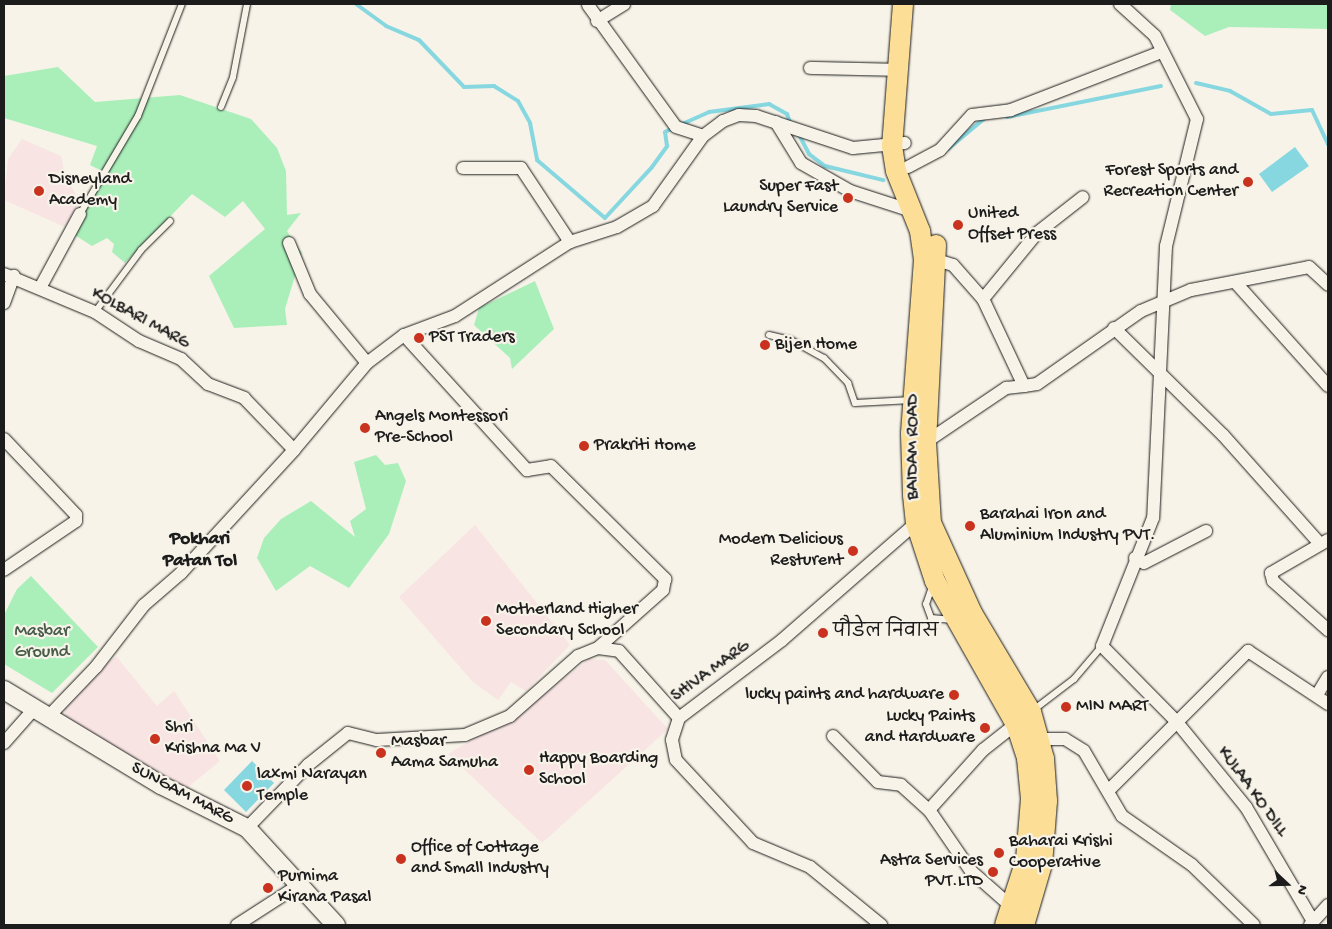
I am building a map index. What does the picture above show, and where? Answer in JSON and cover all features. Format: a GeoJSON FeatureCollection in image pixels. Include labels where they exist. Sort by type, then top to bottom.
{"type":"FeatureCollection","features":[{"type":"Feature","properties":{"kind":"main road","name":"BAIDAM ROAD"},"geometry":{"type":"LineString","coordinates":[[903,4],[897,70],[899,145],[932,227],[937,260],[926,442],[931,523],[942,574]]}},
{"type":"Feature","properties":{"kind":"main road","name":"BAIDAM ROAD"},"geometry":{"type":"LineString","coordinates":[[914,4],[896,170],[920,231],[924,260],[910,458],[916,523],[965,616],[1024,718],[1041,739],[1046,824],[1042,864],[1024,925]]}},
{"type":"Feature","properties":{"kind":"main road","name":"SUNGAM MARG"},"geometry":{"type":"LineString","coordinates":[[4,690],[161,786],[247,828],[302,883],[336,925]]}},
{"type":"Feature","properties":{"kind":"main road","name":"BAIDAM ROAD"},"geometry":{"type":"LineString","coordinates":[[1009,916],[1026,860],[1031,806],[1024,718]]}},
{"type":"Feature","properties":{"kind":"street"},"geometry":{"type":"LineString","coordinates":[[597,21],[624,4]]}},
{"type":"Feature","properties":{"kind":"street"},"geometry":{"type":"LineString","coordinates":[[1102,646],[1135,558],[1153,518],[1166,246],[1197,120],[1161,52],[1155,36],[1120,4]]}},
{"type":"Feature","properties":{"kind":"street"},"geometry":{"type":"LineString","coordinates":[[588,5],[597,21],[676,127],[702,136]]}},
{"type":"Feature","properties":{"kind":"street"},"geometry":{"type":"LineString","coordinates":[[908,167],[940,150],[976,112],[1011,110],[1161,52]]}},
{"type":"Feature","properties":{"kind":"street"},"geometry":{"type":"LineString","coordinates":[[810,68],[897,70]]}},
{"type":"Feature","properties":{"kind":"street"},"geometry":{"type":"LineString","coordinates":[[4,743],[96,667],[144,605],[181,573],[294,450],[367,362],[404,336],[455,316],[570,242],[618,227],[653,206],[702,136],[739,115],[776,122],[853,148],[899,145]]}},
{"type":"Feature","properties":{"kind":"street"},"geometry":{"type":"LineString","coordinates":[[776,122],[802,163],[850,191],[912,211]]}},
{"type":"Feature","properties":{"kind":"street"},"geometry":{"type":"LineString","coordinates":[[463,168],[521,168],[570,242]]}},
{"type":"Feature","properties":{"kind":"street"},"geometry":{"type":"LineString","coordinates":[[983,299],[1037,232],[1083,197]]}},
{"type":"Feature","properties":{"kind":"street"},"geometry":{"type":"LineString","coordinates":[[40,288],[80,214]]}},
{"type":"Feature","properties":{"kind":"street"},"geometry":{"type":"LineString","coordinates":[[289,243],[310,294],[367,362]]}},
{"type":"Feature","properties":{"kind":"street"},"geometry":{"type":"LineString","coordinates":[[937,260],[953,265],[983,299],[1024,386]]}},
{"type":"Feature","properties":{"kind":"street"},"geometry":{"type":"LineString","coordinates":[[926,442],[1006,388],[1037,384],[1114,328],[1163,300],[1309,267],[1328,285]]}},
{"type":"Feature","properties":{"kind":"street"},"geometry":{"type":"LineString","coordinates":[[4,304],[9,275]]}},
{"type":"Feature","properties":{"kind":"street","name":"KOLBARI MARG"},"geometry":{"type":"LineString","coordinates":[[9,275],[95,312],[139,341],[181,359],[208,384],[244,398],[294,450]]}},
{"type":"Feature","properties":{"kind":"street"},"geometry":{"type":"LineString","coordinates":[[1236,283],[1328,386]]}},
{"type":"Feature","properties":{"kind":"street"},"geometry":{"type":"LineString","coordinates":[[1114,328],[1223,435],[1324,542],[1271,573],[1273,581],[1328,630]]}},
{"type":"Feature","properties":{"kind":"street"},"geometry":{"type":"LineString","coordinates":[[247,828],[308,765],[348,733],[377,740],[465,735],[510,716],[578,656],[598,648],[663,590],[665,579],[551,466],[527,470],[404,336]]}},
{"type":"Feature","properties":{"kind":"street"},"geometry":{"type":"LineString","coordinates":[[4,439],[76,514],[76,521],[4,570]]}},
{"type":"Feature","properties":{"kind":"street","name":"SHIVA MARG"},"geometry":{"type":"LineString","coordinates":[[598,648],[619,651],[679,718],[775,646],[916,523]]}},
{"type":"Feature","properties":{"kind":"street"},"geometry":{"type":"LineString","coordinates":[[1135,558],[1144,563],[1206,531]]}},
{"type":"Feature","properties":{"kind":"street","name":"KULAA KO DILL"},"geometry":{"type":"LineString","coordinates":[[1102,646],[1176,721],[1246,807],[1312,923],[1328,906]]}},
{"type":"Feature","properties":{"kind":"street"},"geometry":{"type":"LineString","coordinates":[[1109,790],[1248,651],[1328,704]]}},
{"type":"Feature","properties":{"kind":"street"},"geometry":{"type":"LineString","coordinates":[[1317,696],[1328,677]]}},
{"type":"Feature","properties":{"kind":"street"},"geometry":{"type":"LineString","coordinates":[[679,718],[672,740],[676,760],[753,843],[810,867],[881,925]]}},
{"type":"Feature","properties":{"kind":"street"},"geometry":{"type":"LineString","coordinates":[[929,810],[963,771],[1024,718]]}},
{"type":"Feature","properties":{"kind":"street"},"geometry":{"type":"LineString","coordinates":[[833,736],[878,782],[901,785],[929,810],[971,871],[1009,916]]}},
{"type":"Feature","properties":{"kind":"street"},"geometry":{"type":"LineString","coordinates":[[1041,739],[1065,739],[1084,751],[1109,790],[1122,816],[1192,865],[1254,925]]}},
{"type":"Feature","properties":{"kind":"street"},"geometry":{"type":"LineString","coordinates":[[236,925],[302,883]]}},
{"type":"Feature","properties":{"kind":"lane"},"geometry":{"type":"LineString","coordinates":[[80,214],[138,116],[182,4]]}},
{"type":"Feature","properties":{"kind":"lane"},"geometry":{"type":"LineString","coordinates":[[221,107],[233,76],[247,4]]}},
{"type":"Feature","properties":{"kind":"lane"},"geometry":{"type":"LineString","coordinates":[[95,312],[170,221]]}},
{"type":"Feature","properties":{"kind":"lane"},"geometry":{"type":"LineString","coordinates":[[769,335],[791,340],[824,358],[848,383],[855,403],[913,400]]}},
{"type":"Feature","properties":{"kind":"lane"},"geometry":{"type":"LineString","coordinates":[[942,574],[926,604],[931,618],[938,622],[965,616]]}},
{"type":"Feature","properties":{"kind":"lane"},"geometry":{"type":"LineString","coordinates":[[1024,718],[1074,679],[1102,646]]}},
{"type":"Feature","properties":{"kind":"shaded area","name":"Disneyland Academy"},"geometry":{"type":"Polygon","coordinates":[[[22,139],[61,156],[65,176],[80,201],[65,227],[4,200],[8,159],[22,139]]]}},
{"type":"Feature","properties":{"kind":"shaded area","name":"Motherland Higher Secondary School"},"geometry":{"type":"Polygon","coordinates":[[[475,525],[570,645],[526,691],[511,682],[498,700],[473,682],[399,597],[475,525]]]}},
{"type":"Feature","properties":{"kind":"shaded area","name":"Shri Krishna Ma V"},"geometry":{"type":"Polygon","coordinates":[[[116,656],[157,706],[174,691],[220,761],[187,788],[66,717],[63,705],[116,656]]]}},
{"type":"Feature","properties":{"kind":"shaded area"},"geometry":{"type":"Polygon","coordinates":[[[589,659],[605,660],[668,729],[542,843],[448,754],[531,705],[589,659]]]}},
{"type":"Feature","properties":{"kind":"green space"},"geometry":{"type":"Polygon","coordinates":[[[1171,4],[1328,4],[1328,29],[1229,27],[1205,36],[1170,10],[1171,4]]]}},
{"type":"Feature","properties":{"kind":"green space"},"geometry":{"type":"Polygon","coordinates":[[[58,67],[95,102],[180,95],[251,119],[277,148],[286,171],[287,215],[301,213],[287,231],[302,253],[285,309],[287,325],[234,328],[209,276],[265,229],[243,201],[225,217],[192,194],[125,263],[112,252],[114,244],[107,238],[92,246],[70,232],[106,173],[90,165],[97,146],[4,118],[4,76],[58,67]]]}},
{"type":"Feature","properties":{"kind":"green space"},"geometry":{"type":"Polygon","coordinates":[[[535,281],[554,329],[512,369],[510,358],[474,325],[479,308],[535,281]]]}},
{"type":"Feature","properties":{"kind":"green space"},"geometry":{"type":"Polygon","coordinates":[[[376,455],[385,465],[398,463],[406,481],[389,534],[349,588],[310,566],[276,591],[257,558],[264,538],[281,519],[311,501],[355,537],[350,521],[366,509],[354,462],[376,455]]]}},
{"type":"Feature","properties":{"kind":"green space","name":"Masbar Ground"},"geometry":{"type":"Polygon","coordinates":[[[31,576],[98,647],[52,693],[4,664],[4,615],[17,589],[31,576]]]}},
{"type":"Feature","properties":{"kind":"water"},"geometry":{"type":"Polygon","coordinates":[[[1295,147],[1309,166],[1272,192],[1259,174],[1295,147]]]}},
{"type":"Feature","properties":{"kind":"water"},"geometry":{"type":"Polygon","coordinates":[[[252,761],[274,783],[246,812],[224,790],[252,761]]]}},
{"type":"Feature","properties":{"kind":"waterway"},"geometry":{"type":"LineString","coordinates":[[356,4],[386,26],[419,40],[464,87],[494,86],[518,101],[530,123],[537,160],[605,218],[652,167],[667,146],[665,132],[673,128]]}},
{"type":"Feature","properties":{"kind":"waterway"},"geometry":{"type":"LineString","coordinates":[[1196,83],[1230,91],[1271,114],[1312,110],[1328,145]]}},
{"type":"Feature","properties":{"kind":"waterway"},"geometry":{"type":"LineString","coordinates":[[1007,117],[1161,86]]}},
{"type":"Feature","properties":{"kind":"waterway"},"geometry":{"type":"LineString","coordinates":[[680,125],[709,112],[769,104],[787,114],[791,125]]}},
{"type":"Feature","properties":{"kind":"waterway"},"geometry":{"type":"LineString","coordinates":[[948,149],[985,118]]}},
{"type":"Feature","properties":{"kind":"waterway"},"geometry":{"type":"LineString","coordinates":[[798,133],[809,154],[825,166],[883,180]]}},
{"type":"Feature","properties":{"kind":"place","name":"Forest Sports and Recreation Center"},"geometry":{"type":"Point","coordinates":[1248,182]}},
{"type":"Feature","properties":{"kind":"place","name":"Disneyland Academy"},"geometry":{"type":"Point","coordinates":[39,191]}},
{"type":"Feature","properties":{"kind":"place","name":"Super Fast Laundry Service"},"geometry":{"type":"Point","coordinates":[848,198]}},
{"type":"Feature","properties":{"kind":"place","name":"United Offset Press"},"geometry":{"type":"Point","coordinates":[958,225]}},
{"type":"Feature","properties":{"kind":"place","name":"PST Traders"},"geometry":{"type":"Point","coordinates":[419,338]}},
{"type":"Feature","properties":{"kind":"place","name":"Bijen Home"},"geometry":{"type":"Point","coordinates":[765,345]}},
{"type":"Feature","properties":{"kind":"place","name":"Angels Montessori Pre-School"},"geometry":{"type":"Point","coordinates":[365,428]}},
{"type":"Feature","properties":{"kind":"place","name":"Prakriti Home"},"geometry":{"type":"Point","coordinates":[584,446]}},
{"type":"Feature","properties":{"kind":"place","name":"Barahai Iron and Aluminium Industry PVT."},"geometry":{"type":"Point","coordinates":[970,526]}},
{"type":"Feature","properties":{"kind":"place","name":"Modern Delicious Resturent"},"geometry":{"type":"Point","coordinates":[853,551]}},
{"type":"Feature","properties":{"kind":"place","name":"Motherland Higher Secondary School"},"geometry":{"type":"Point","coordinates":[486,621]}},
{"type":"Feature","properties":{"kind":"place","name":"पौडेल निवास"},"geometry":{"type":"Point","coordinates":[823,633]}},
{"type":"Feature","properties":{"kind":"place","name":"lucky paints and hardware"},"geometry":{"type":"Point","coordinates":[954,695]}},
{"type":"Feature","properties":{"kind":"place","name":"MIN MART"},"geometry":{"type":"Point","coordinates":[1066,707]}},
{"type":"Feature","properties":{"kind":"place","name":"Lucky Paints and Hardware"},"geometry":{"type":"Point","coordinates":[985,728]}},
{"type":"Feature","properties":{"kind":"place","name":"Shri Krishna Ma V"},"geometry":{"type":"Point","coordinates":[155,739]}},
{"type":"Feature","properties":{"kind":"place","name":"Masbar Aama Samuha"},"geometry":{"type":"Point","coordinates":[381,753]}},
{"type":"Feature","properties":{"kind":"place","name":"Happy Boarding School"},"geometry":{"type":"Point","coordinates":[529,770]}},
{"type":"Feature","properties":{"kind":"place","name":"laxmi Narayan Temple"},"geometry":{"type":"Point","coordinates":[247,786]}},
{"type":"Feature","properties":{"kind":"place","name":"Baharai Krishi Cooperative"},"geometry":{"type":"Point","coordinates":[999,853]}},
{"type":"Feature","properties":{"kind":"place","name":"Office of Cottage and Small Industry"},"geometry":{"type":"Point","coordinates":[401,859]}},
{"type":"Feature","properties":{"kind":"place","name":"Astra Services PVT.LTD"},"geometry":{"type":"Point","coordinates":[993,872]}},
{"type":"Feature","properties":{"kind":"place","name":"Purnima Kirana Pasal"},"geometry":{"type":"Point","coordinates":[268,888]}},
{"type":"Feature","properties":{"kind":"district","name":"Pokhari Patan Tol"},"geometry":{"type":"Point","coordinates":[200,551]}}]}
